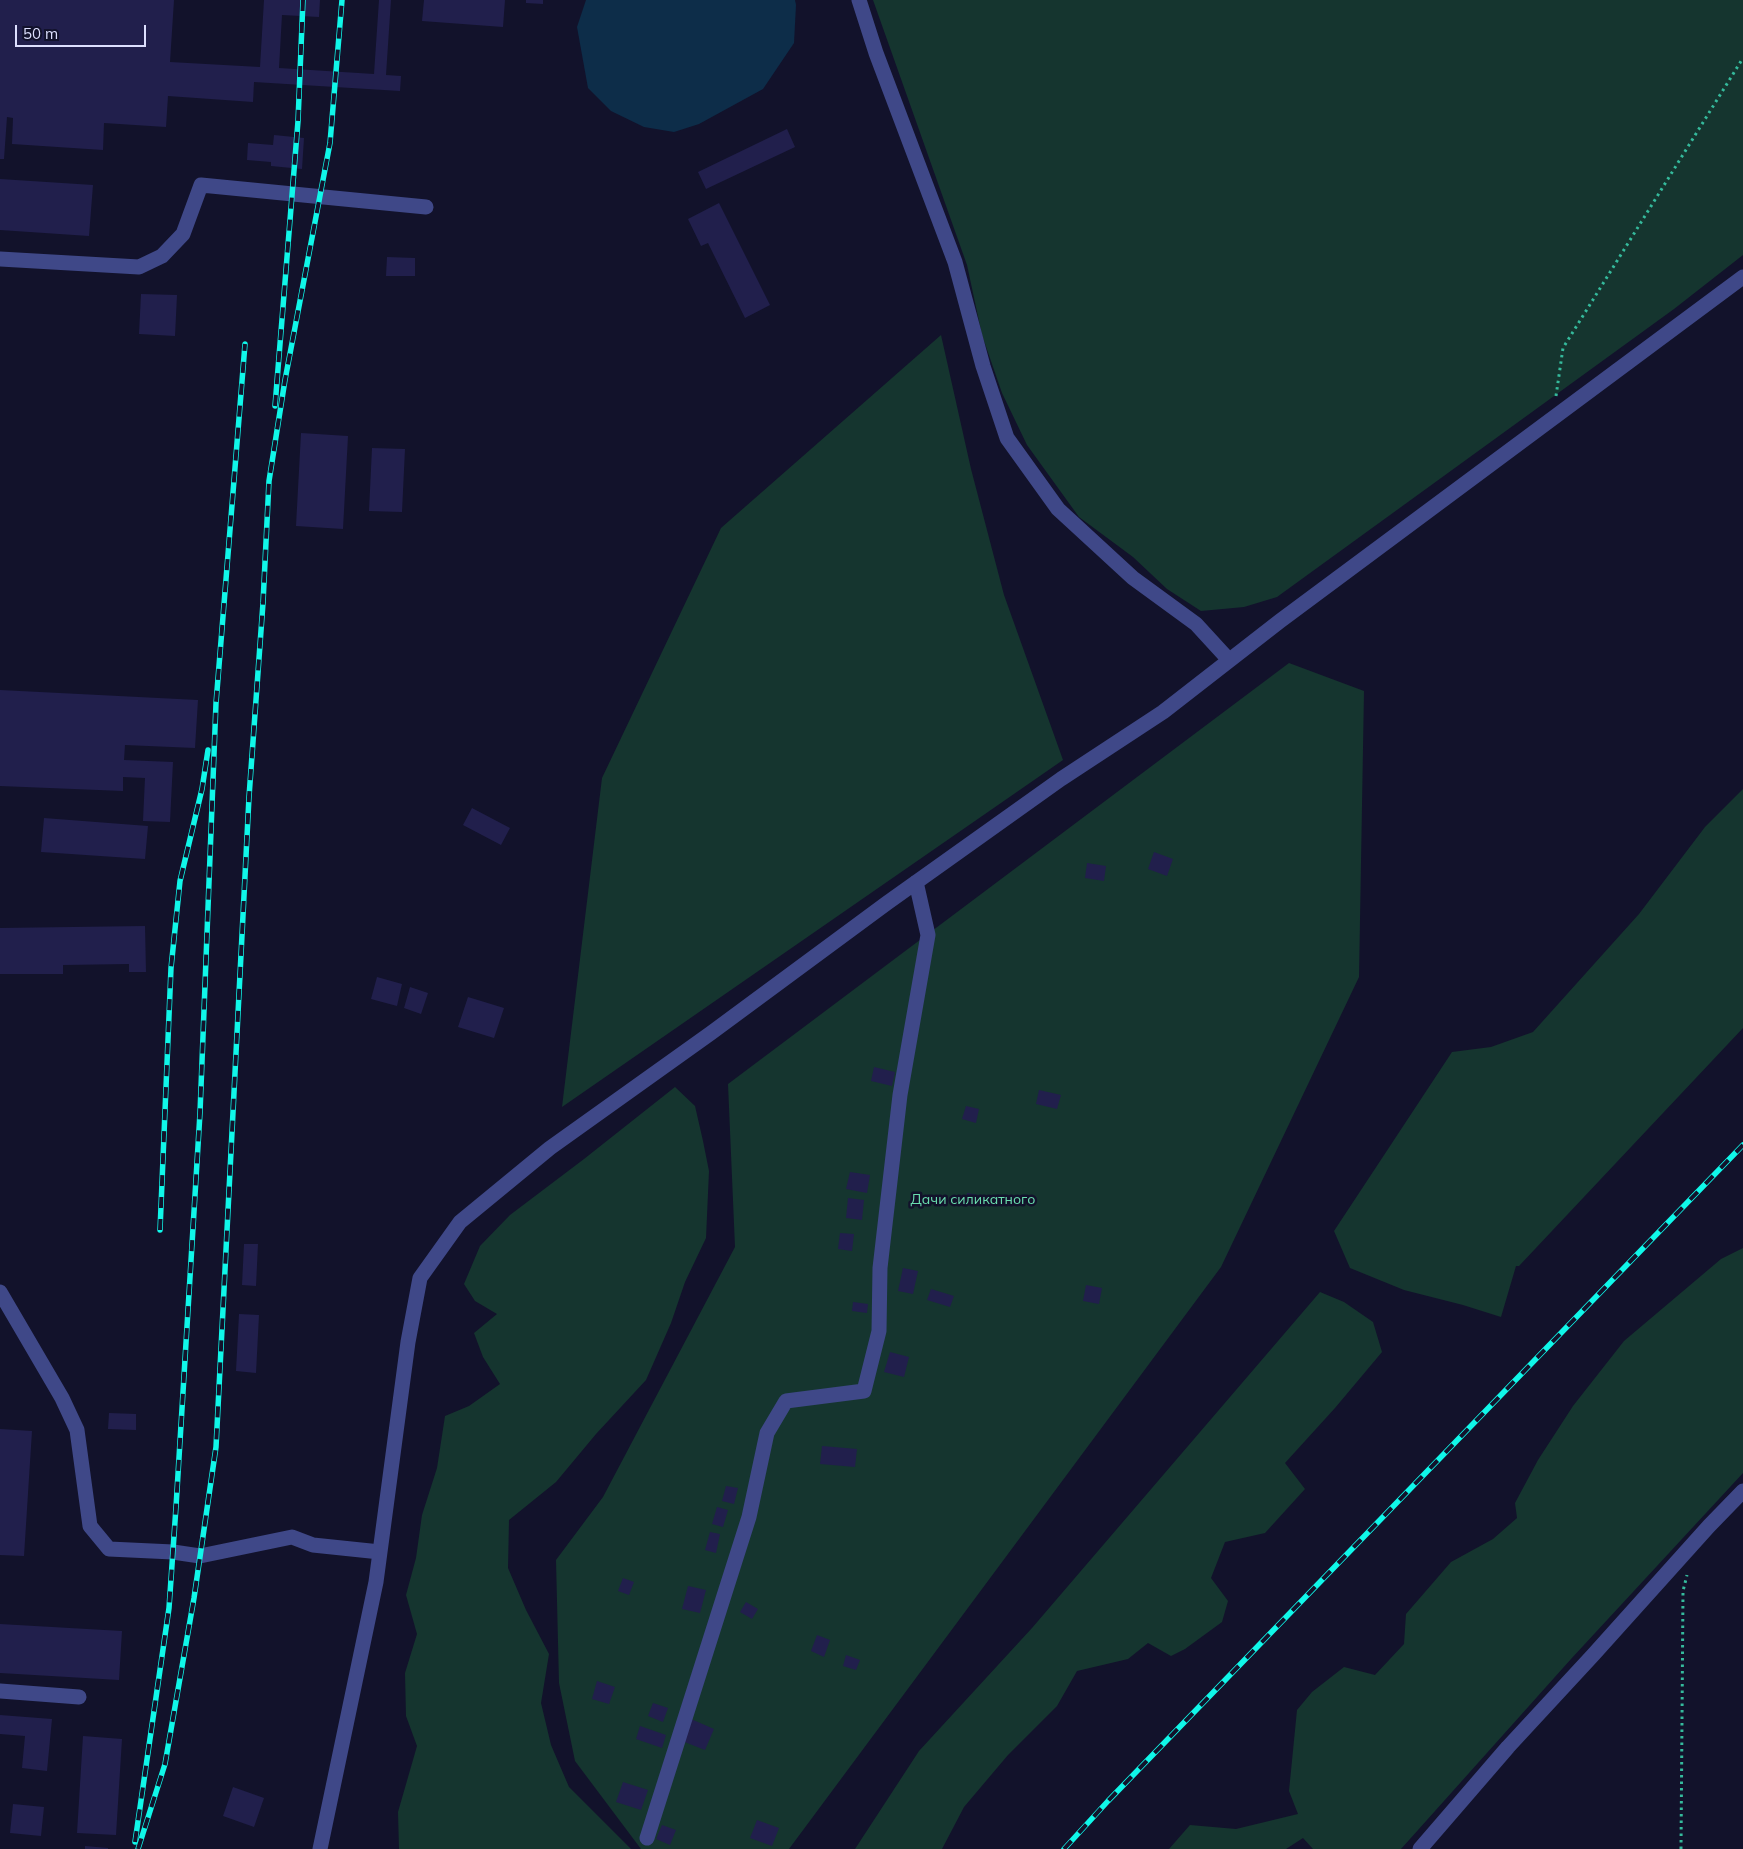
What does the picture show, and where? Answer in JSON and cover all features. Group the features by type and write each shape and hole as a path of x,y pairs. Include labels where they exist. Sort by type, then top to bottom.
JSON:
{"street":[{"path":"859,0 876,52 955,262 983,366 1008,438 1058,509 1133,578 1196,624 1229,660"},
{"path":"0,259 139,267 162,256 183,234 201,185 426,206"},
{"path":"320,1849 376,1582 408,1342 420,1278 460,1222 550,1148 916,882 1061,779 1163,712 1229,660 1743,277"},
{"path":"647,1838 749,1517 767,1433 786,1401 864,1391 879,1330 880,1268 900,1094 928,935 916,882"},
{"path":"0,1292 62,1398 77,1430 90,1526 109,1549 173,1552 200,1556 292,1537 313,1545 380,1552"},
{"path":"1420,1849 1508,1747 1743,1491"},
{"path":"0,1692 79,1697"}],"path":[{"path":"1552,419 1563,348 1743,58"},
{"path":"1681,1849 1683,1591 1687,1574"}],"green space":[{"path":"873,0 1743,0 1743,255 1674,309 1277,597 1244,607 1201,611 1167,589 1133,557 1079,517 1027,445 1002,393 982,335 967,265"},
{"path":"941,335 971,469 1004,595 1063,760 562,1107 602,778 721,528"},
{"name":"Дачи силикатного","path":"1289,663 1364,691 1359,977 1221,1267 789,1849 641,1849 575,1761 559,1683 556,1560 603,1497 735,1247 728,1084"},
{"path":"1743,789 1743,1028 1519,1266 1516,1266 1501,1317 1404,1290 1350,1268 1334,1231 1452,1052 1491,1047 1533,1032 1639,914 1705,827"},
{"path":"675,1087 695,1106 703,1141 709,1171 706,1238 685,1282 671,1323 646,1380 596,1434 556,1482 509,1520 508,1568 526,1610 549,1654 541,1703 551,1745 569,1787 631,1849 399,1849 398,1812 417,1746 406,1716 405,1673 417,1634 406,1595 416,1558 422,1515 437,1468 445,1416 469,1406 500,1384 483,1357 474,1333 497,1314 475,1301 464,1284 480,1246 510,1215"},
{"path":"1743,1248 1743,1473 1571,1659 1401,1849 1313,1849 1303,1838 1286,1849 1169,1849 1190,1825 1236,1829 1298,1814 1289,1791 1297,1710 1312,1692 1344,1667 1375,1675 1404,1644 1406,1614 1451,1562 1493,1539 1517,1518 1515,1503 1538,1460 1573,1406 1624,1341 1721,1259"},
{"path":"1320,1292 1344,1302 1373,1322 1382,1352 1285,1463 1305,1489 1265,1533 1225,1542 1211,1578 1228,1601 1222,1622 1185,1649 1171,1656 1148,1643 1128,1659 1077,1671 1057,1706 1008,1755 964,1807 942,1849 855,1849 919,1751 1032,1628"}],"water":[{"path":"586,0 795,0 794,43 763,89 699,124 674,132 644,127 611,111 588,88 577,27"}],"building":[{"path":"0,0 174,0 170,62 260,67 264,0 320,0 319,17 282,15 279,68 374,74 379,0 391,0 386,75 401,76 400,91 254,82 253,102 168,96 166,127 104,123 103,150 12,144 13,118 7,117 4,159 0,159"},
{"path":"424,0 505,0 503,27 422,21"},
{"path":"526,0 543,0 543,4 526,3"},
{"path":"787,129 795,147 706,189 698,172"},
{"path":"274,135 304,138 302,169 271,166 271,162 247,160 248,143 273,145"},
{"path":"0,179 93,185 89,236 0,230"},
{"path":"719,203 770,305 745,318 708,243 701,246 688,219"},
{"path":"387,257 415,258 415,276 386,276"},
{"path":"141,294 177,295 175,336 139,334"},
{"path":"301,433 348,436 343,529 296,526"},
{"path":"372,448 405,449 402,512 369,511"},
{"path":"0,690 198,700 195,748 125,745 124,760 173,762 170,822 143,821 145,778 123,777 123,791 0,786"},
{"path":"472,808 510,828 501,845 463,825"},
{"path":"44,818 148,826 145,859 41,852"},
{"path":"1154,852 1173,859 1167,876 1148,869"},
{"path":"1087,863 1106,866 1104,881 1085,878"},
{"path":"145,926 146,972 129,972 129,964 63,965 63,974 0,974 0,928"},
{"path":"377,977 402,984 397,1006 371,999"},
{"path":"410,987 428,993 421,1014 404,1008"},
{"path":"468,997 504,1008 494,1038 458,1027"},
{"path":"874,1067 895,1072 892,1086 871,1081"},
{"path":"1039,1090 1061,1095 1057,1109 1036,1104"},
{"path":"966,1106 979,1109 976,1123 962,1119"},
{"path":"850,1172 870,1175 867,1193 846,1189"},
{"path":"967,1193 984,1196 982,1206 966,1203"},
{"path":"848,1198 864,1200 862,1220 846,1218"},
{"path":"840,1233 854,1234 852,1251 838,1249"},
{"path":"244,1244 258,1244 256,1286 242,1285"},
{"path":"903,1268 918,1271 913,1294 898,1291"},
{"path":"1086,1285 1102,1288 1099,1304 1083,1301"},
{"path":"931,1289 954,1296 950,1307 927,1300"},
{"path":"853,1302 868,1304 867,1313 852,1311"},
{"path":"239,1314 259,1315 256,1373 236,1371"},
{"path":"890,1352 909,1357 904,1377 884,1372"},
{"path":"109,1413 136,1414 136,1430 108,1429"},
{"path":"0,1429 32,1431 24,1556 0,1555"},
{"path":"822,1446 857,1449 855,1467 820,1464"},
{"path":"726,1486 738,1488 734,1504 722,1501"},
{"path":"717,1507 728,1510 723,1527 712,1524"},
{"path":"710,1532 720,1534 716,1553 705,1550"},
{"path":"623,1578 634,1582 629,1595 618,1591"},
{"path":"688,1586 706,1590 700,1613 682,1609"},
{"path":"746,1602 758,1609 752,1619 740,1612"},
{"path":"0,1624 122,1631 119,1680 0,1673"},
{"path":"817,1635 830,1640 824,1657 811,1651"},
{"path":"846,1655 860,1660 856,1670 843,1666"},
{"path":"597,1681 615,1687 609,1704 592,1699"},
{"path":"653,1703 668,1708 663,1722 648,1716"},
{"path":"0,1715 52,1719 47,1771 22,1768 25,1736 0,1734"},
{"path":"691,1719 714,1729 705,1750 682,1741"},
{"path":"640,1726 666,1735 662,1748 636,1739"},
{"path":"83,1736 122,1739 116,1835 77,1833"},
{"path":"623,1782 648,1790 641,1810 616,1802"},
{"path":"233,1787 264,1798 254,1827 223,1816"},
{"path":"13,1804 44,1807 41,1836 10,1833"},
{"path":"757,1820 779,1828 772,1846 750,1838"},
{"path":"662,1825 676,1830 670,1845 656,1839"},
{"path":"85,1846 108,1848 108,1849 85,1849"}],"railway":[{"path":"275,406 298,121 303,0"},
{"path":"138,1849 165,1764 194,1598 216,1447 249,797 263,603 269,481 285,380 330,143 342,0"},
{"path":"135,1842 169,1608 200,1113 216,703 245,344"},
{"path":"160,1230 171,968 180,881 202,789 208,750"},
{"path":"1064,1849 1108,1801 1743,1145"}]}
